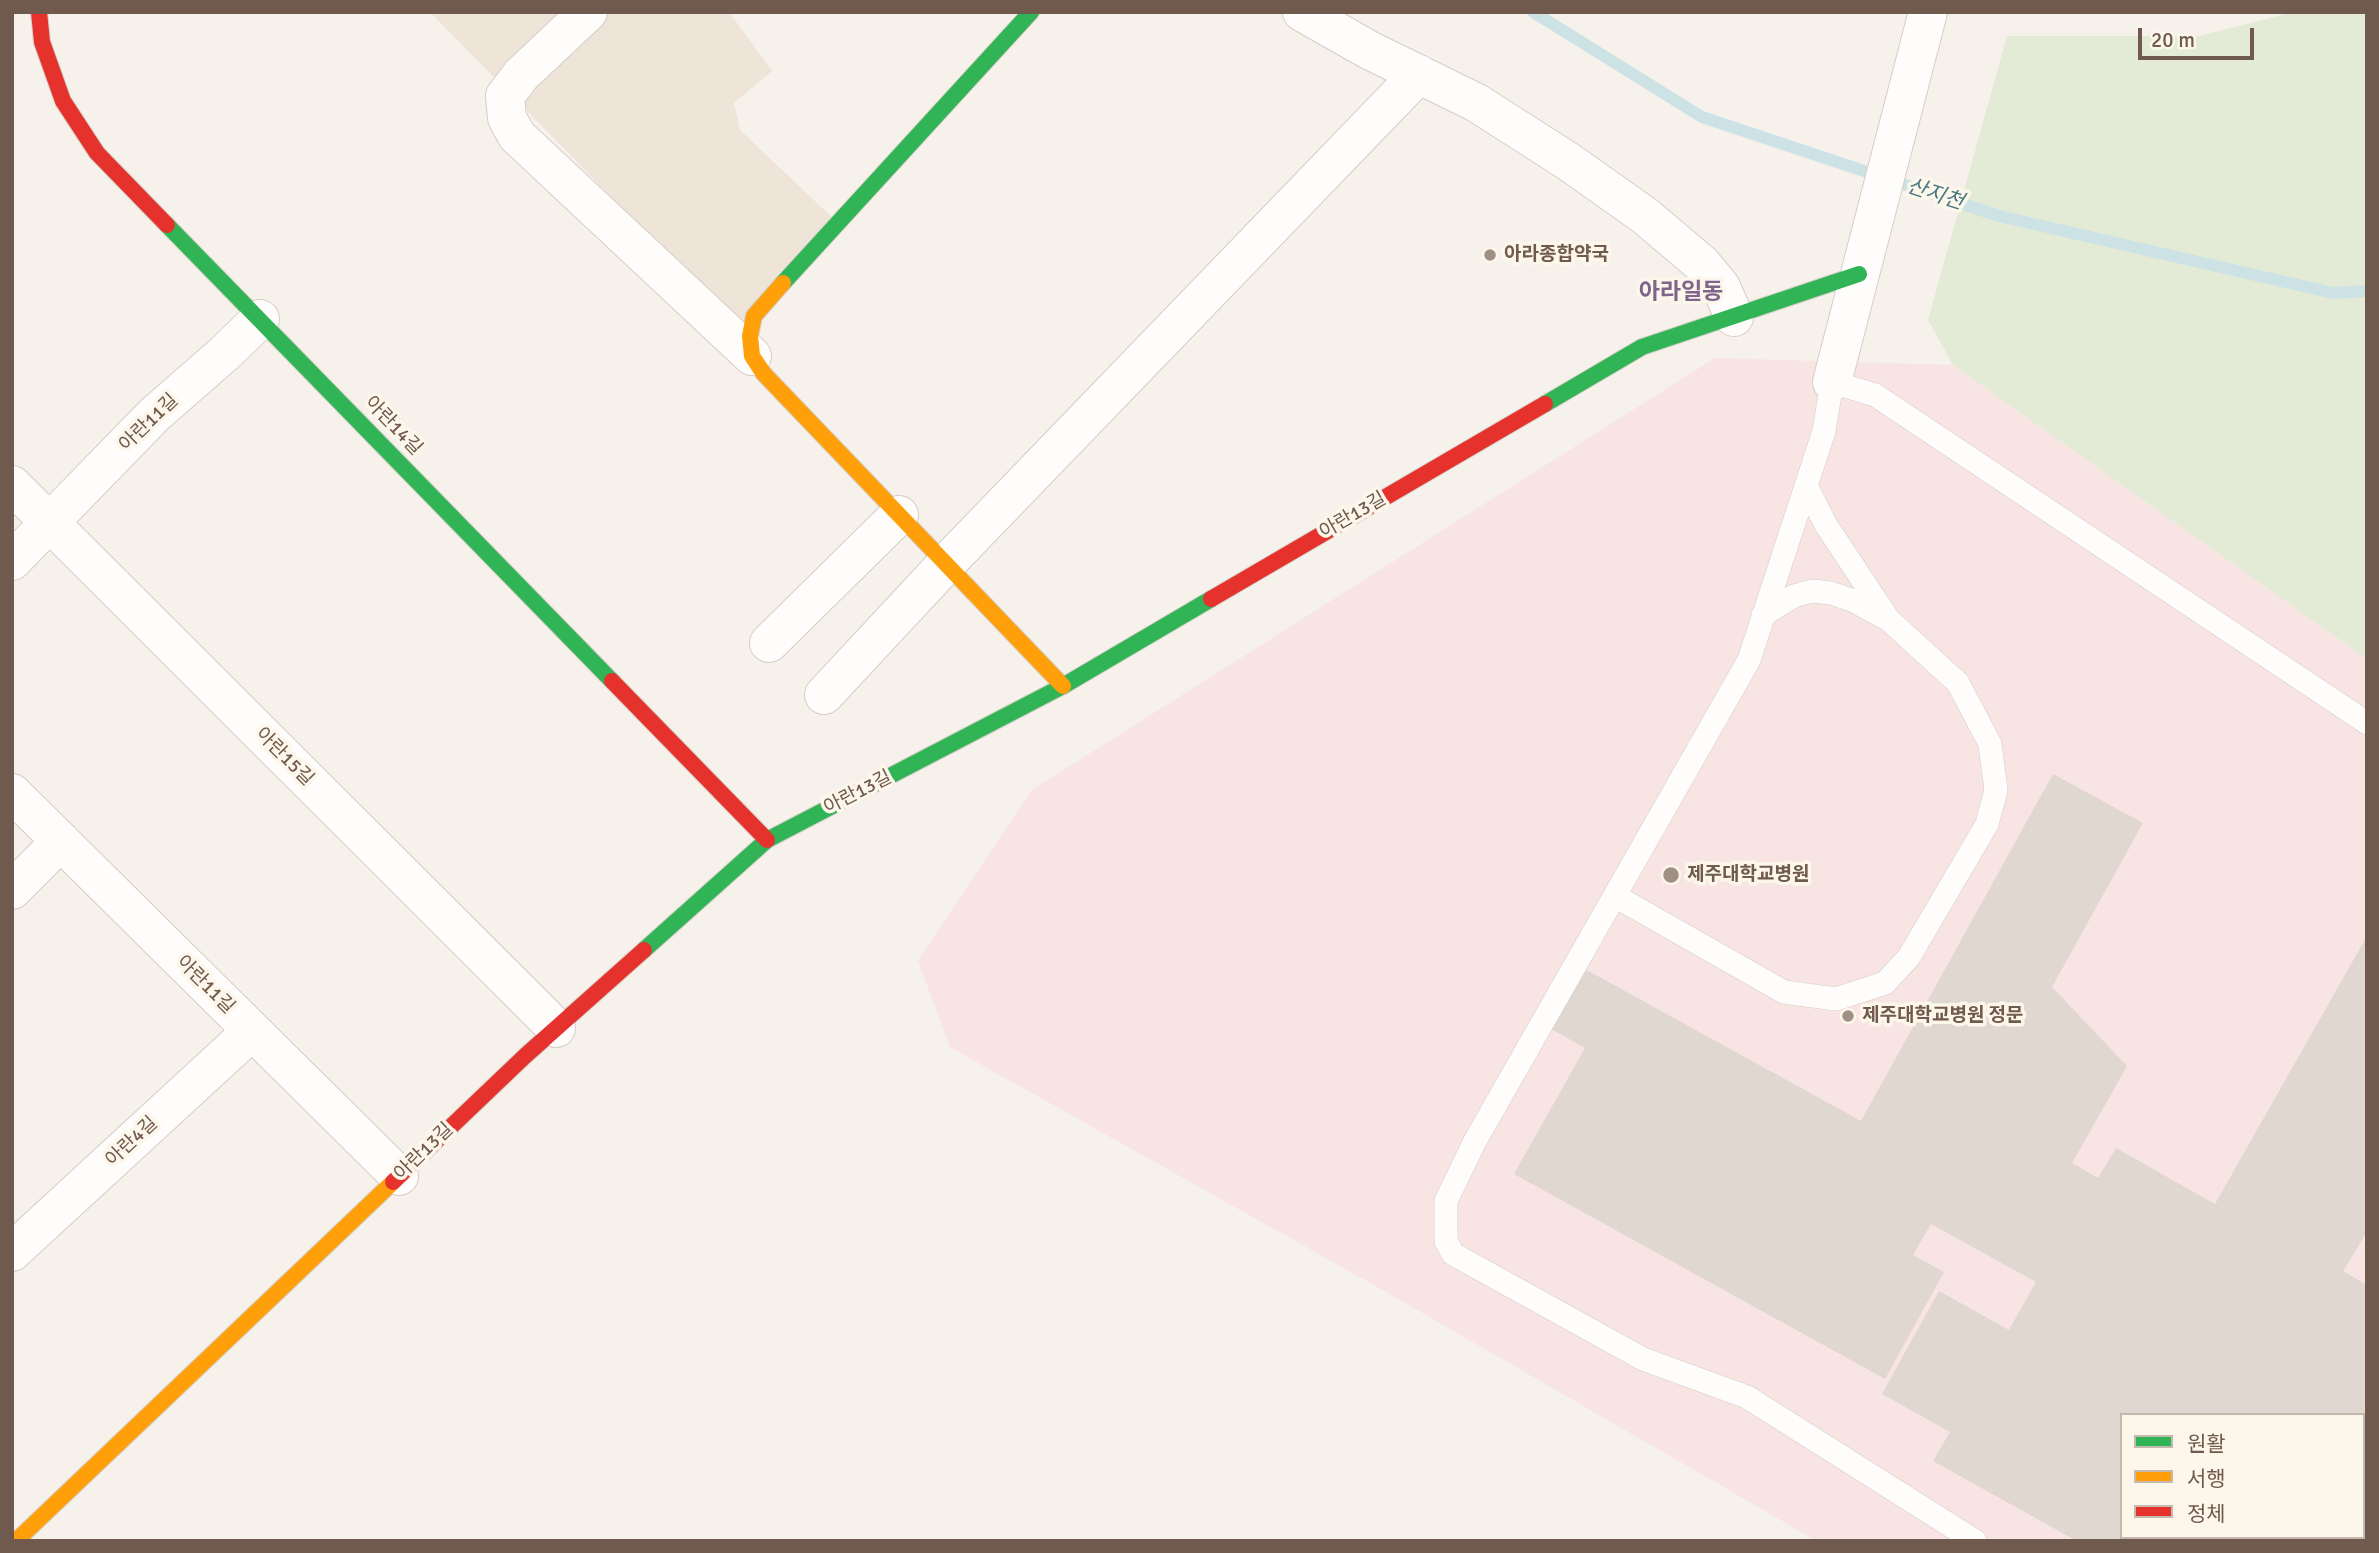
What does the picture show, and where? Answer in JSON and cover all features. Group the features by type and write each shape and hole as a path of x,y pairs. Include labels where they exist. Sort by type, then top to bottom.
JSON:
{"street":[{"name":"아란14길","path":"39,12 42,42 64,101 97,153 767,840"},
{"path":"588,12 521,75 505,96 507,118 517,136 752,356 764,374 1062,686"},
{"path":"752,356 750,336 754,316 1031,12"},
{"path":"1302,12 1477,103 1569,162 1644,215 1702,264 1721,287 1734,317"},
{"path":"1832,382 1913,67 1915,14"},
{"path":"824,695 946,564 1419,74"},
{"name":"아란13길","path":"16,1541 556,1028 767,840 1062,686 1642,347 1858,274"},
{"name":"아란11길","path":"12,561 154,415 260,319"},
{"name":"아란15길","path":"12,485 556,1028"},
{"path":"769,643 900,515"},
{"name":"아란11길","path":"12,793 399,1176"},
{"path":"12,890 61,841"},
{"name":"아란4길","path":"12,1252 252,1031"}],"lane":[{"path":"1975,1541 1747,1398 1643,1359 1453,1254 1446,1241 1446,1201 1475,1140 1749,660 1824,432 1832,382 1875,395 2367,723"},
{"path":"1806,486 1826,525 1889,620"},
{"path":"1615,896 1784,992 1836,999 1885,983 1909,957 1987,824 1996,790 1990,744 1958,682 1889,620 1854,601 1830,593 1812,591 1794,596 1763,615"}],"shaded area":[{"path":"430,12 729,12 772,71 734,103 740,130 840,225 740,328"},
{"name":"제주대학교병원","path":"1715,358 1953,365 2367,659 2367,1541 1817,1541 1381,1289 950,1047 918,961 1032,790"}],"green space":[{"path":"2294,12 2367,12 2367,659 1953,365 1928,320 2007,36 2199,36"}],"building":[{"path":"2053,774 2143,823 2052,987 2127,1066 2072,1163 2098,1178 2116,1148 2215,1204 2367,936 2367,1232 2343,1271 2367,1285 2367,1541 2144,1539 2365,1539 2365,1413 2120,1413 2120,1539 2126,1539 2125,1541 2077,1541 1933,1461 1950,1432 1882,1394 1939,1291 2009,1330 2036,1282 1931,1224 1913,1255 1944,1272 1885,1379 1514,1174 1585,1048 1549,1028 1583,968 1861,1121"}],"waterway":[{"name":"산지천","path":"1533,12 1702,117 1999,216 2333,293 2367,291"}],"traffic: fast":[{"path":"783,283 1031,12"},
{"path":"167,225 612,681"},
{"path":"1545,404 1642,347 1859,274"},
{"path":"644,950 767,840 1063,686 1211,599"}],"traffic: slow":[{"path":"783,283 754,316 750,336 752,356 764,374 1063,686"},
{"path":"16,1541 393,1182"}],"traffic: jam":[{"path":"39,12 42,42 63,101 97,153 167,225"},
{"path":"1211,599 1545,404"},
{"path":"612,681 767,840"},
{"path":"393,1182 525,1056 644,950"}],"place":[{"name":"아라종합약국","path":"1490,255"},
{"name":"제주대학교병원","path":"1671,875"},
{"name":"제주대학교병원 정문","path":"1848,1016"}],"district":[{"name":"아라일동","path":"1681,293"}]}
